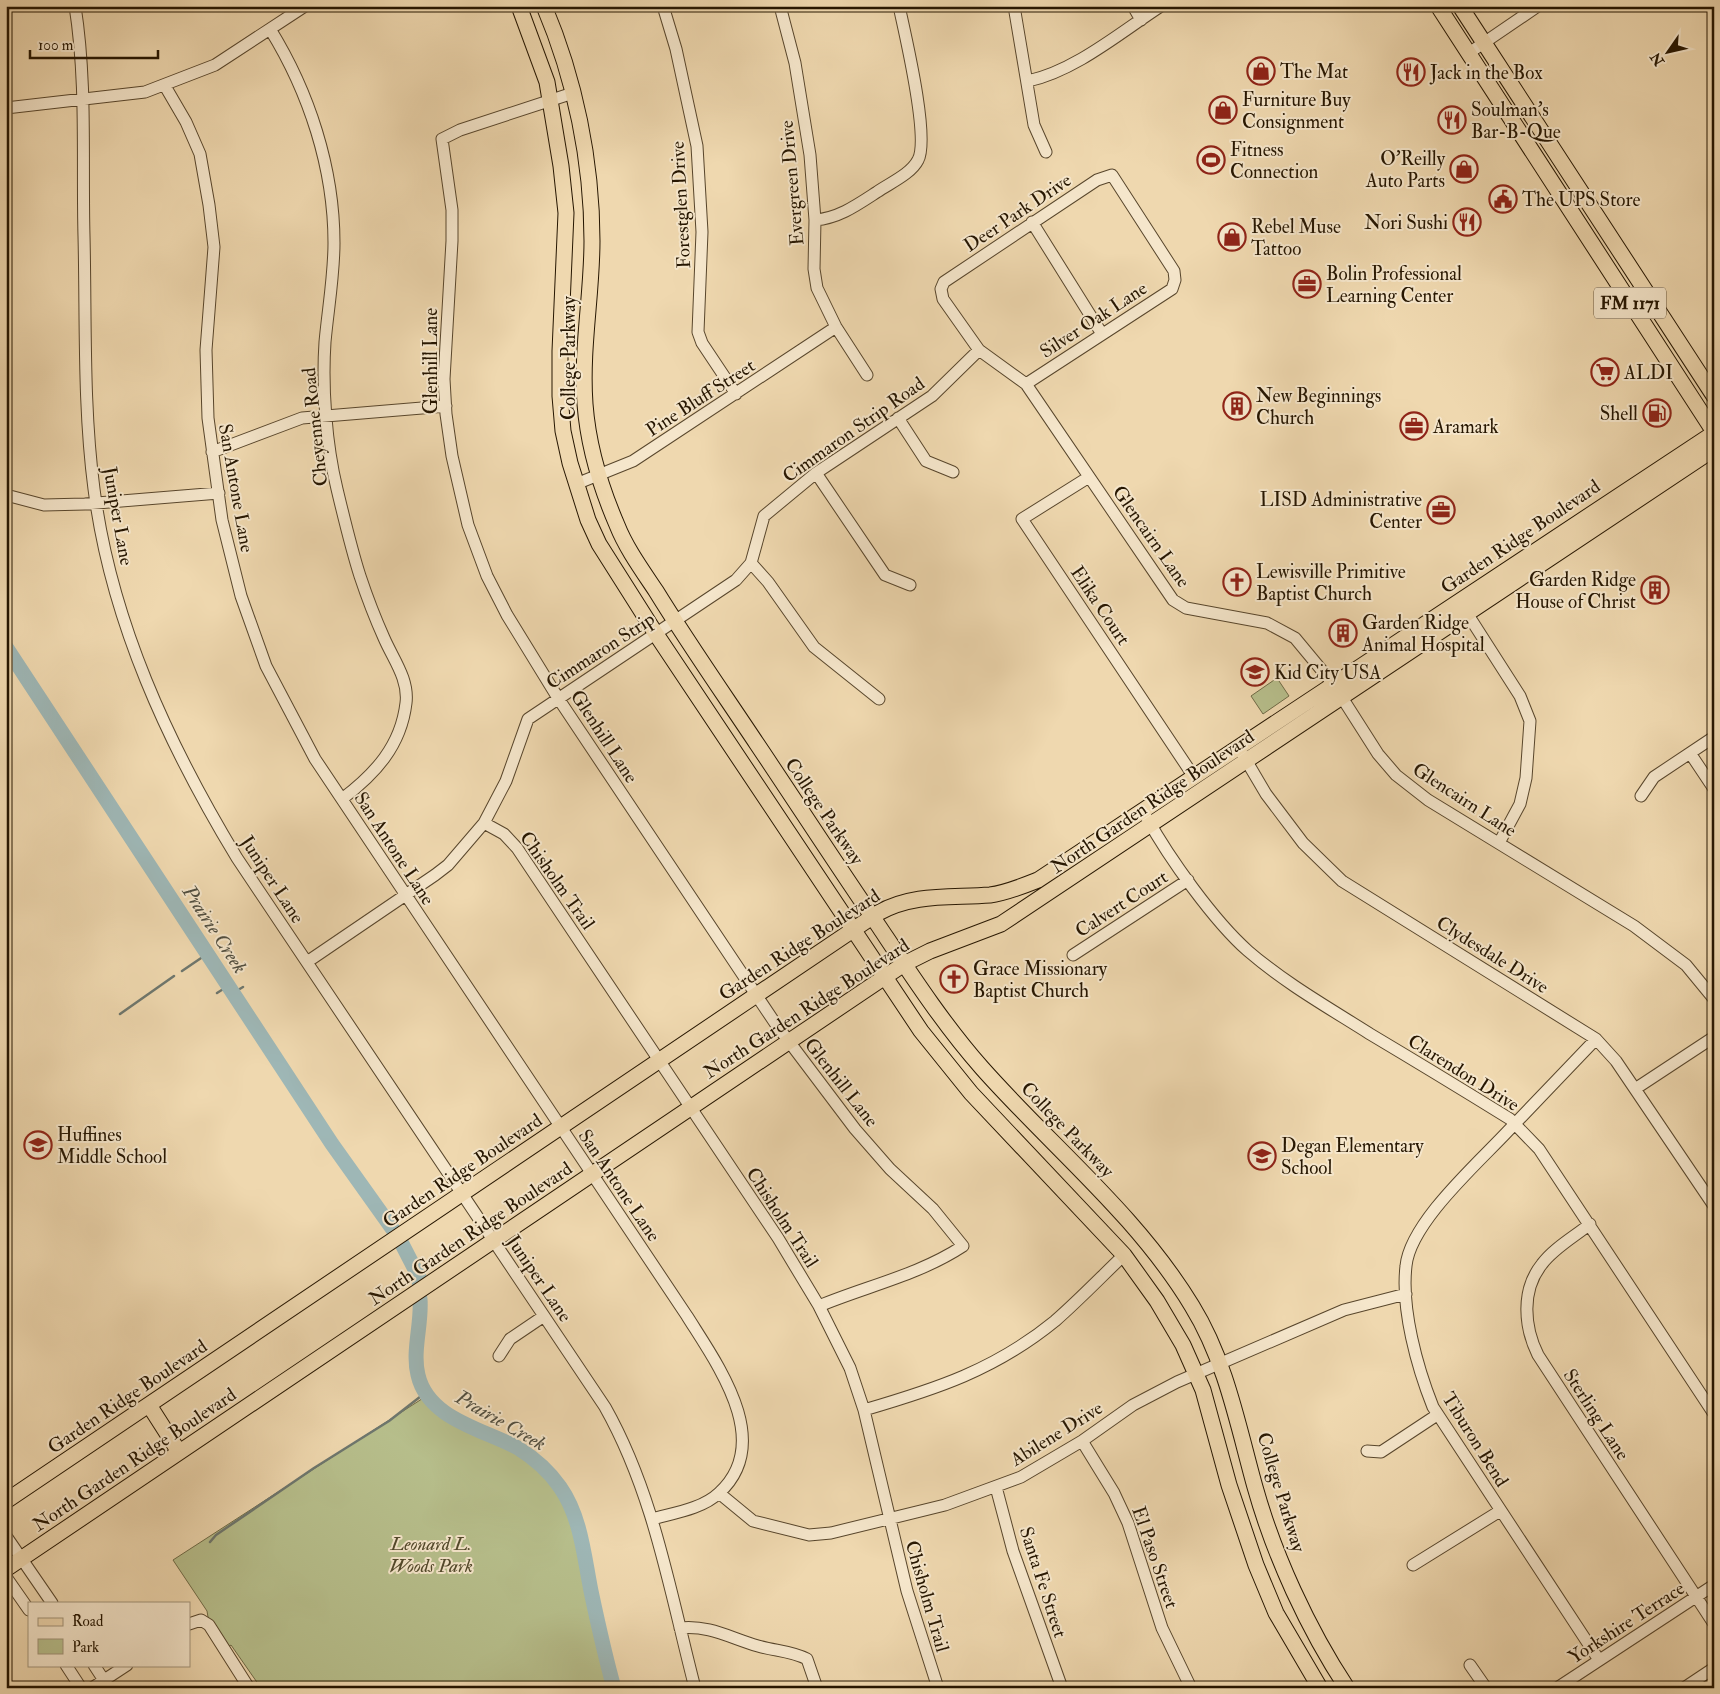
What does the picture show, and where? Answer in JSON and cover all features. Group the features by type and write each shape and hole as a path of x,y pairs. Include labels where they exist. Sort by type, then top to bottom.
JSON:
{"main road":[{"name":"College Parkway","path":"519,6 536,49 551,100 566,213 560,396 563,430 576,484 588,520 599,544 656,634 921,1031 970,1093 1124,1255 1146,1285 1183,1345 1197,1373 1216,1432 1238,1512 1256,1564 1276,1612 1320,1688"},
{"name":"College Parkway","path":"544,6 558,39 573,93 587,178 592,243 586,324 585,403 588,431 617,526 675,622 904,964 978,1064 1040,1131 1116,1207 1168,1269 1194,1309 1209,1338 1237,1414 1256,1488 1282,1563 1302,1606 1348,1688"},
{"name":"FM 1171","path":"1438,6 1714,433"},
{"name":"FM 1171","path":"1460,6 1714,396"},
{"path":"1593,245 1608,234"},
{"name":"Garden Ridge Boulevard","path":"6,1501 872,917 888,907 920,898 992,895 1029,884 1143,811 1714,433"},
{"name":"North Garden Ridge Boulevard","path":"6,1569 904,964 936,949 1002,924 1248,762 1714,449"},
{"path":"1542,546 1550,559"},
{"path":"1146,1285 1168,1269"},
{"path":"149,1405 179,1452"}],"street":[{"name":"Juniper Lane","path":"75,6 83,99 88,425 96,503 115,595 163,721 208,810 237,858 605,1407 622,1437 646,1495 695,1688"},
{"path":"6,108 145,92 165,86 215,65 305,6"},
{"name":"Forestglen Drive","path":"663,6 680,66 697,146 702,232 698,332 702,343 736,394"},
{"name":"Evergreen Drive","path":"780,6 795,63 810,155 815,220 814,269 817,288 836,327 867,375"},
{"path":"815,220 828,219 858,205 912,168 919,159 922,144 913,72 899,6"},
{"path":"1014,6 1034,125 1046,152"},
{"path":"1133,6 1141,20"},
{"path":"1028,81 1043,78 1070,66 1161,6"},
{"path":"1469,53 1538,6"},
{"name":"Cheyenne Road","path":"270,29 290,62 307,102 320,145 329,190 334,243 325,344 328,416 337,487 359,574 373,612 403,677 406,689 406,702 401,727 389,752 373,773 342,799"},
{"name":"San Antone Lane","path":"165,86 186,122 200,154 209,205 214,247 206,350 208,418 212,452 222,520 232,562 241,596 266,666 315,759 711,1355 739,1412 743,1431 742,1449 737,1466 719,1493 696,1507 652,1519"},
{"name":"Glenhill Lane","path":"573,93 460,130 442,139 452,210 444,379 452,456 468,525 477,551 507,616 558,698 756,996 789,1042 855,1129 890,1169 933,1209 963,1246 917,1272 862,1288 819,1306"},
{"name":"Deer Park Drive","path":"944,282 1097,180 1112,175 1174,271 1175,280"},
{"path":"1032,222 1102,334"},
{"name":"Silver Oak Lane","path":"1026,384 1172,289 1175,280"},
{"name":"Glencairn Lane","path":"944,282 941,289 943,299 979,350 1026,384 1173,600 1186,608 1267,623 1295,638 1334,685 1378,754 1396,775 1428,800 1634,926 1686,965 1714,1000"},
{"name":"Pine Bluff Street","path":"576,484 633,461 836,327"},
{"name":"Cimmaron Strip Road","path":"675,622 736,580 751,563 764,516 816,473 932,396 979,350"},
{"path":"212,452 292,421 446,406"},
{"path":"898,418 926,461 953,472"},
{"path":"816,473 885,574 910,585"},
{"name":"Elika Court","path":"1089,477 1022,519 1194,777"},
{"path":"6,495 44,505 96,503 219,493"},
{"path":"751,563 768,582 814,647 880,699"},
{"path":"1459,601 1520,696 1530,721 1526,778 1520,804 1500,843"},
{"name":"Cimmaron Strip","path":"307,962 448,865 484,823 506,781 528,719 675,622"},
{"path":"1641,796 1654,777 1714,737"},
{"name":"Clydesdale Drive","path":"1238,748 1266,794 1303,843 1342,881 1596,1039 1616,1061 1714,1206"},
{"path":"1690,753 1714,789"},
{"name":"Clarendon Drive","path":"1143,811 1188,880 1232,935 1280,976 1515,1124 1539,1149 1714,1414"},
{"name":"Chisholm Trail","path":"484,823 504,834 517,848 778,1238 819,1306 850,1368 864,1410 888,1520 924,1650 938,1688"},
{"name":"Calvert Court","path":"1073,955 1188,880"},
{"path":"1635,1089 1714,1037"},
{"name":"Tiburon Bend","path":"1596,1039 1446,1196 1426,1222 1409,1253 1406,1265 1406,1294 1419,1367 1437,1415 1599,1660"},
{"name":"Sterling Lane","path":"1590,1224 1541,1264 1530,1285 1527,1298 1529,1334 1538,1356 1714,1624"},
{"path":"864,1410 952,1383 1006,1355 1054,1321 1124,1255"},
{"name":"Abilene Drive","path":"719,1493 753,1521 809,1535 831,1533 945,1505 1021,1477 1082,1442 1133,1405 1197,1373 1344,1310 1406,1294"},
{"path":"499,1356 510,1339 544,1316"},
{"path":"1367,1451 1381,1452 1437,1415"},
{"name":"El Paso Street","path":"1082,1442 1114,1493 1124,1516 1162,1628 1191,1688"},
{"name":"Santa Fe Street","path":"996,1487 1013,1551 1062,1688"},
{"path":"1413,1565 1500,1511"},
{"path":"6,1536 51,1602"},
{"path":"6,1576 28,1609"},
{"name":"Yorkshire Terrace","path":"1558,1688 1714,1585"},
{"path":"190,1624 201,1620 209,1625 249,1688"},
{"path":"680,1628 697,1626 711,1629 758,1646 796,1653 807,1659 817,1688"},
{"path":"1470,1665 1486,1688"},
{"path":"67,1666 81,1688"},
{"path":"95,1666 106,1684"},
{"path":"92,1688 106,1684 125,1666"},
{"path":"1684,1688 1714,1668"}],"green space":[{"path":"1277,678 1289,696 1263,714 1251,696"},
{"name":"Leonard L. Woods Park","path":"431,1393 457,1418 523,1446 562,1482 582,1520 607,1645 620,1688 261,1688 231,1645 228,1647 208,1617 207,1611 173,1560"}],"waterway":[{"name":"Prairie Creek","path":"6,647 332,1144 394,1231"},
{"path":"182,971 207,954"},
{"path":"120,1014 174,976"},
{"path":"217,993 228,986"},
{"path":"233,993 243,987"},
{"name":"Prairie Creek","path":"402,1244 419,1277 419,1282"},
{"name":"Prairie Creek","path":"420,1299 416,1366 424,1390 433,1402 459,1421 504,1441 530,1456 541,1465 560,1487 573,1511 581,1537 596,1616 614,1688"},
{"path":"210,1542 216,1535 314,1468 389,1421 425,1393"}],"place":[{"name":"The Mat","path":"1261,71"},
{"name":"Jack in the Box","path":"1411,72"},
{"name":"Furniture Buy Consignment","path":"1223,110"},
{"name":"Soulman's Bar-B-Que","path":"1452,120"},
{"name":"Fitness Connection","path":"1211,160"},
{"name":"O'Reilly Auto Parts","path":"1464,169"},
{"name":"The UPS Store","path":"1503,199"},
{"name":"Nori Sushi","path":"1467,222"},
{"name":"Rebel Muse Tattoo","path":"1232,237"},
{"name":"Bolin Professional Learning Center","path":"1307,284"},
{"name":"ALDI","path":"1605,372"},
{"name":"New Beginnings Church","path":"1237,406"},
{"name":"Shell","path":"1657,413"},
{"name":"Aramark","path":"1414,426"},
{"name":"LISD Administrative Center","path":"1441,510"},
{"name":"Lewisville Primitive Baptist Church","path":"1237,582"},
{"name":"Garden Ridge House of Christ","path":"1655,590"},
{"name":"Garden Ridge Animal Hospital","path":"1343,633"},
{"name":"Kid City USA","path":"1255,672"},
{"name":"Grace Missionary Baptist Church","path":"954,979"},
{"name":"Huffines Middle School","path":"38,1145"},
{"name":"Degan Elementary School","path":"1262,1156"}]}
